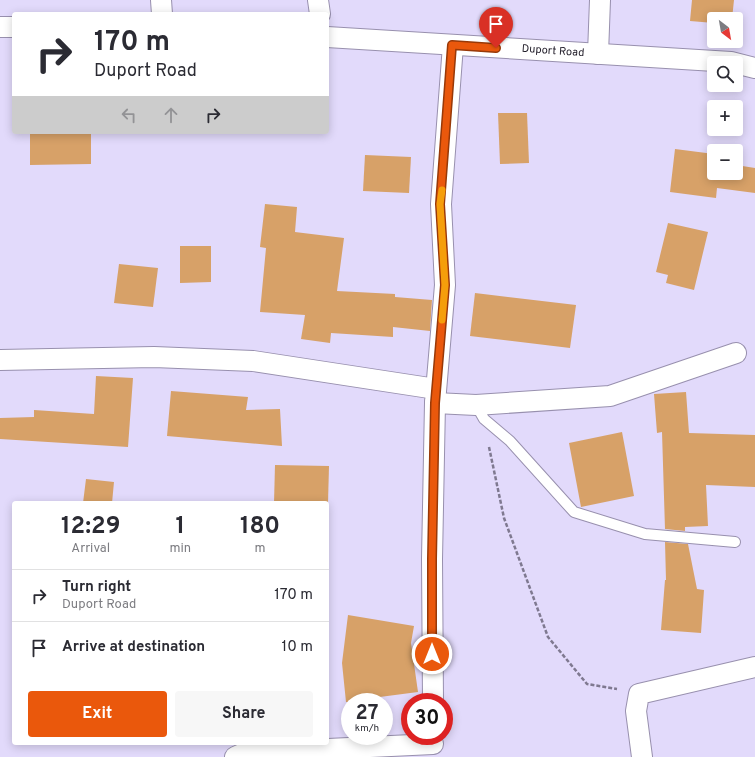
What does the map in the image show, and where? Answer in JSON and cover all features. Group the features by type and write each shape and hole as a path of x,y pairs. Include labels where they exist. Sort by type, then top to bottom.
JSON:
{"street":[{"path":"161,0 162,12"},
{"path":"318,0 320,12"},
{"path":"598,54 600,0"},
{"path":"0,27 12,27"},
{"name":"Duport Road","path":"329,37 731,62 755,68"},
{"path":"433,693 432,559 435,396 445,285 440,204 452,45"},
{"path":"0,360 154,357 253,361 435,396 480,412 610,396 736,353"},
{"path":"642,757 636,711 639,694 755,667"},
{"path":"235,757 244,753 434,746"}],"lane":[{"path":"480,412 510,441 574,512 645,534 735,542"}],"path":[{"path":"480,412 504,518 548,637 586,684 639,694"}],"building":[{"path":"692,0 734,0 733,12 707,12 707,22 690,21"},
{"path":"498,113 527,113 529,163 500,164"},
{"path":"30,134 91,134 91,164 30,165"},
{"path":"675,149 707,153 707,180 743,180 743,166 755,168 755,193 717,188 716,198 670,192"},
{"path":"365,155 411,157 409,193 363,191"},
{"path":"265,204 297,207 295,232 344,238 337,291 395,294 395,297 432,300 430,331 393,327 393,337 331,333 330,343 301,339 305,315 260,312 266,248 260,247"},
{"path":"668,223 708,232 694,290 666,283 668,275 656,272"},
{"path":"180,246 211,246 211,282 180,283"},
{"path":"119,264 158,268 153,307 114,303"},
{"path":"475,293 576,305 570,348 470,336"},
{"path":"96,376 133,378 128,447 0,439 0,418 34,417 34,410 94,414"},
{"path":"171,391 248,397 246,410 280,409 282,446 167,436"},
{"path":"686,392 689,433 755,435 755,487 706,485 708,526 685,527 685,531 665,529 662,432 657,433 654,394"},
{"path":"622,432 634,496 581,507 569,443"},
{"path":"275,465 329,466 328,501 274,501"},
{"path":"86,479 114,482 112,501 83,501"},
{"path":"665,542 688,544 697,589 704,590 701,633 661,630 666,580"},
{"path":"348,615 414,626 411,643 418,692 401,693 393,695 393,693 345,693 342,663"}],"slow traffic":[{"path":"442,190 440,204 445,285 442,320"}],"route":[{"path":"432,654 435,403 445,285 440,204 452,45 496,48"}]}
